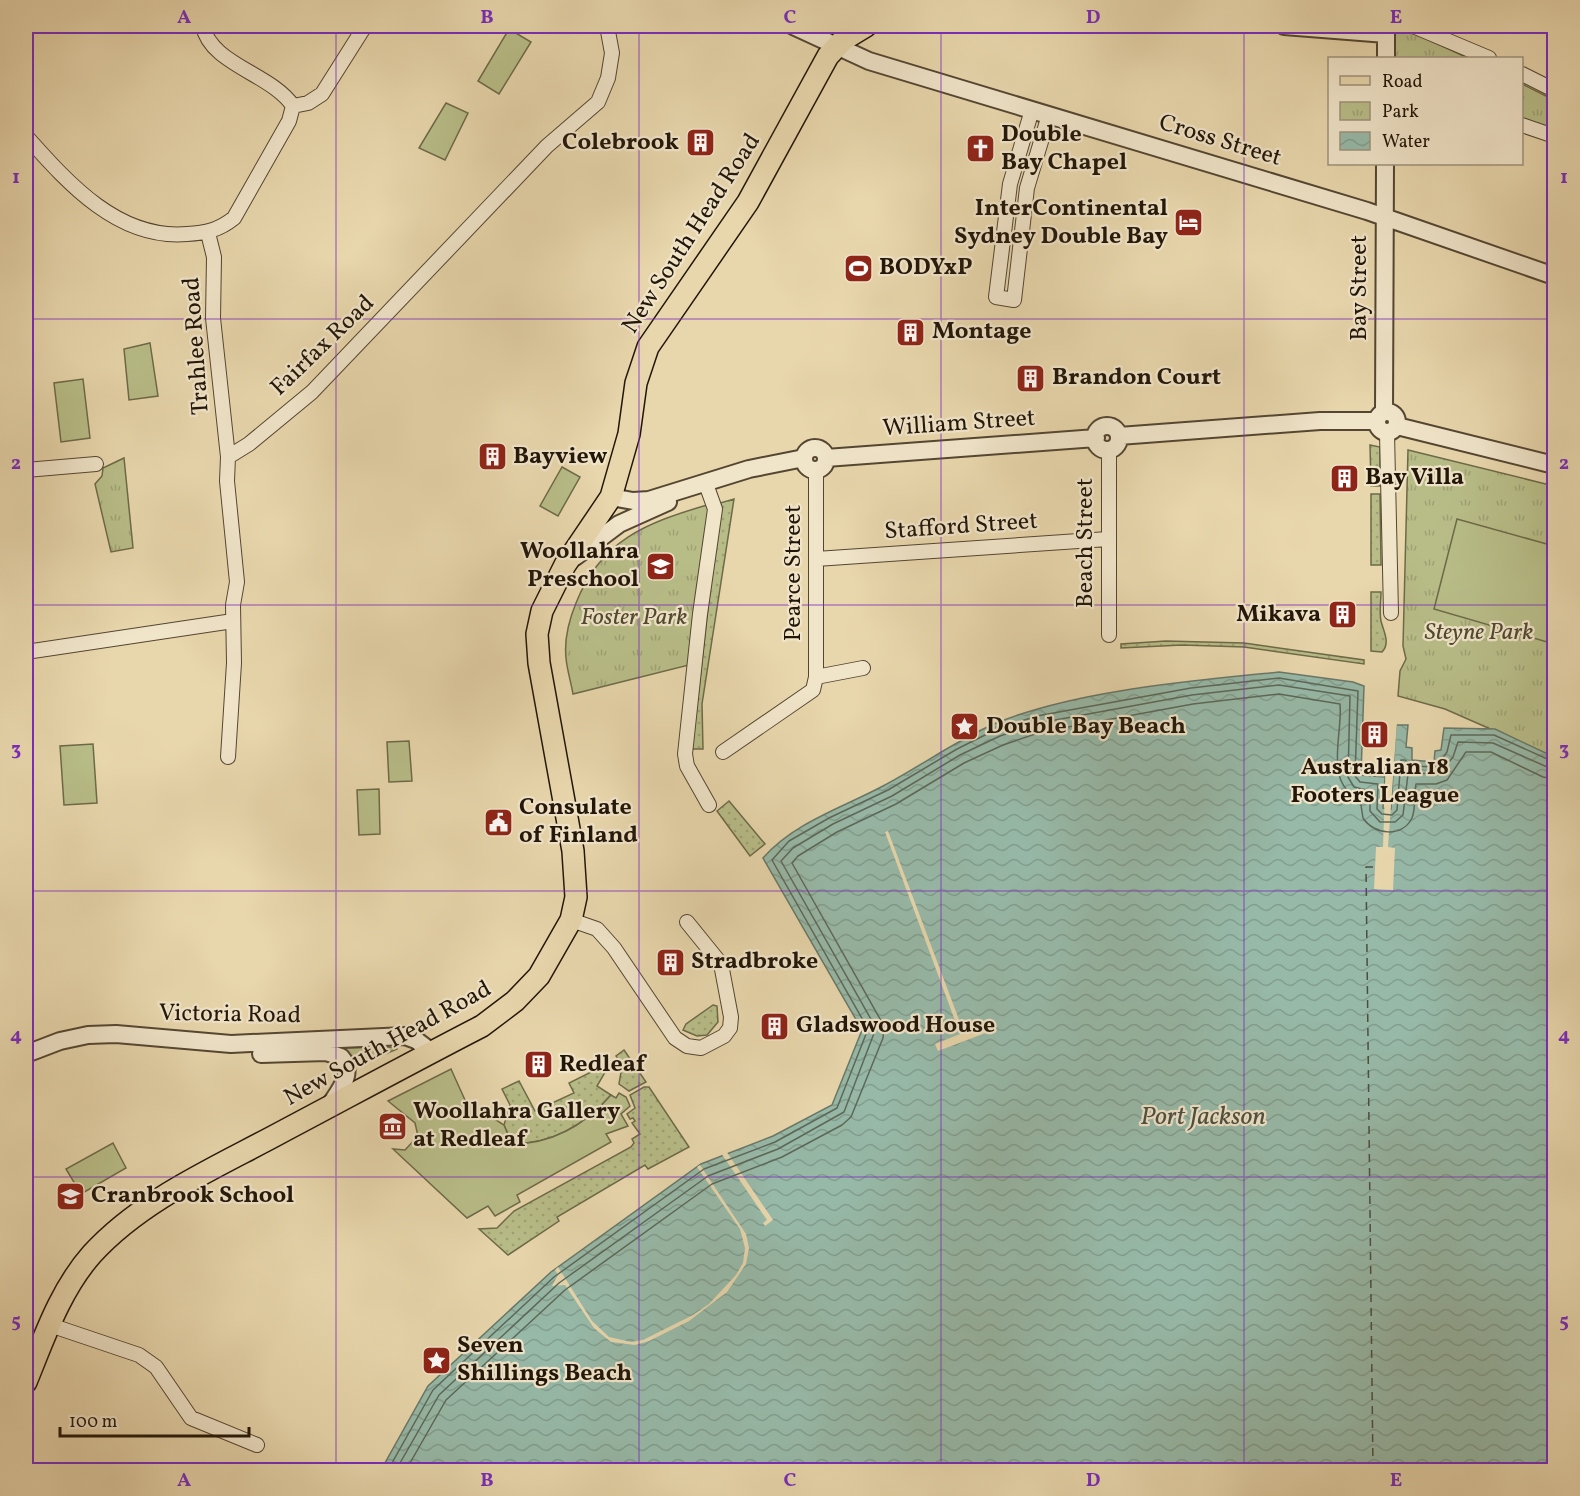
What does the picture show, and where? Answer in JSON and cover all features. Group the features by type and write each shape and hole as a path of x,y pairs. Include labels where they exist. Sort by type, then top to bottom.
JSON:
{"main road":[{"name":"New South Head Road","path":"26,1382 50,1325 76,1274 93,1253 145,1210 175,1190 482,1026 525,993 539,976 571,920 576,897 573,851 547,715 537,648 542,611 565,565 611,497 629,434 636,383 648,347 748,202 820,68 835,46 866,26"}],"street":[{"path":"26,136 61,175 117,219 149,232 164,235 208,233 222,228 234,218 289,121 293,106 284,93 213,46 203,26"},
{"path":"293,106 308,104 322,94 365,26"},
{"name":"Fairfax Road","path":"228,457 243,448 312,392 547,146 598,102 608,78 612,53 607,26"},
{"name":"Cross Street","path":"793,26 869,61 1385,217 1554,276"},
{"path":"1284,26 1386,30 1386,57"},
{"path":"1413,26 1487,57"},
{"path":"1523,75 1554,90"},
{"path":"1032,110 1010,188 996,297 1014,300 1026,190 1049,115"},
{"path":"1523,126 1554,136"},
{"name":"Bay Street","path":"1385,165 1386,423 1391,613"},
{"path":"1010,188 1026,190"},
{"name":"Trahlee Road","path":"208,233 214,257 213,318 228,457"},
{"path":"1000,263 1018,266"},
{"path":"1114,443 1320,421 1386,423 1554,465"},
{"name":"William Street","path":"611,497 633,501 649,500 701,486 749,469 1096,438 1099,430 1107,426 1115,429 1114,443"},
{"name":"Beach Street","path":"1109,635 1108,539 1114,443"},
{"path":"228,457 227,481 237,582 233,621 234,663 228,757"},
{"name":"Pearce Street","path":"816,462 816,677"},
{"path":"26,470 96,464"},
{"path":"565,565 619,525 701,486 715,509 700,614 685,754 687,766 709,805"},
{"name":"Stafford Street","path":"816,560 1108,539"},
{"path":"26,652 233,621"},
{"path":"723,752 813,690 816,677 863,668"},
{"path":"571,920 597,929 614,948 675,1038 687,1046 701,1048 724,1036 730,1028 731,1017 722,964 687,922"},
{"name":"Victoria Road","path":"26,1054 60,1041 88,1035 231,1044 405,1036 417,1040 433,1053"},
{"path":"142,1038 219,1054 338,1054 345,1061 347,1074 328,1108"},
{"path":"50,1325 139,1355 156,1367 191,1418 257,1444"}],"green space":[{"path":"1401,27 1466,57 1394,57 1394,31"},
{"path":"509,29 531,42 499,94 478,81"},
{"path":"1523,84 1554,100 1554,129 1523,118"},
{"path":"446,103 468,113 445,160 419,148"},
{"path":"150,343 158,396 129,400 124,349"},
{"path":"83,379 90,438 61,442 54,383"},
{"path":"1370,445 1380,447 1380,486 1371,486"},
{"name":"Steyne Park","path":"1408,450 1554,486 1554,757 1445,709 1398,696 1400,671 1406,659 1403,646"},
{"path":"124,458 133,548 111,552 95,484 102,476 103,468"},
{"path":"562,467 580,477 558,516 540,506"},
{"path":"1371,494 1380,494 1381,565 1371,565"},
{"path":"734,499 702,704 703,749 692,749 720,503"},
{"name":"Foster Park","path":"707,505 709,510 689,665 573,694 566,658 568,630 571,616 586,581 598,564 612,549 645,527"},
{"path":"1457,519 1554,546 1554,644 1434,609"},
{"path":"1371,592 1381,592 1380,618 1386,636 1386,645 1382,652 1371,651"},
{"path":"1166,641 1244,643 1364,660 1364,664 1244,647 1182,645 1121,648 1121,644"},
{"path":"409,741 412,781 389,782 387,742"},
{"path":"93,744 97,803 64,805 60,746"},
{"path":"379,789 380,834 359,835 357,790"},
{"path":"729,801 765,844 750,856 717,811"},
{"path":"713,1005 717,1006 718,1022 707,1035 697,1036 683,1030 686,1024"},
{"path":"396,1047 397,1049 390,1052 368,1058 354,1057 339,1048"},
{"path":"624,1050 646,1082 629,1091 619,1084 622,1066 616,1056"},
{"path":"601,1067 607,1069 597,1086 611,1095 601,1106 567,1131 541,1141 511,1144 504,1125 510,1105 502,1089 519,1081 535,1111 574,1093 569,1083"},
{"path":"451,1069 465,1100 504,1125 512,1144 541,1141 567,1131 601,1106 611,1095 616,1098 619,1093 626,1097 630,1106 621,1114 628,1126 606,1134 611,1142 517,1195 520,1202 495,1216 488,1206 467,1218 393,1149 405,1150 418,1136 415,1123 388,1101"},
{"path":"644,1087 649,1087 689,1147 648,1169 645,1165 557,1217 559,1221 508,1255 479,1229 497,1228 514,1211 631,1147 634,1143 632,1139 640,1134 632,1123 635,1121 627,1114 635,1108 630,1095"},
{"path":"113,1143 126,1168 81,1194 66,1169"}],"water":[{"name":"Port Jackson","path":"1279,672 1353,682 1364,686 1361,775 1384,777 1386,762 1383,808 1391,809 1396,725 1408,725 1406,747 1412,748 1412,760 1434,762 1435,751 1441,750 1444,728 1495,729 1554,757 1554,1470 381,1470 428,1386 551,1272 701,1164 773,1136 832,1105 862,1030 763,858 776,845 804,825 883,786 966,738 1026,712 1097,695 1134,689"}],"pier":[{"path":"1397,722 1388,847 1395,848 1393,890 1374,889 1376,847 1383,847 1386,759 1389,762 1386,806 1389,806 1393,725"},
{"path":"888,831 964,1033 994,1022 996,1029 938,1051 935,1044 960,1034 885,832"},
{"path":"726,1151 773,1220 765,1226 763,1223 767,1220 721,1153"},
{"path":"700,1165 746,1234 749,1248 746,1264 727,1292 689,1321 649,1341 635,1345 611,1342 594,1328 565,1285 552,1286 558,1275 555,1270 558,1267 592,1321 609,1337 631,1342 643,1340 693,1315 709,1304 736,1275 743,1263 745,1248 740,1229 697,1167"}],"ferry route":[{"path":"1373,1470 1366,867 1375,867"}],"place":[{"name":"Colebrook","path":"700,143"},
{"name":"Double Bay Chapel","path":"980,149"},
{"name":"InterContinental Sydney Double Bay","path":"1189,223"},
{"name":"BODYxP","path":"858,268"},
{"name":"Montage","path":"911,332"},
{"name":"Brandon Court","path":"1031,378"},
{"name":"Bayview","path":"492,457"},
{"name":"Bay Villa","path":"1344,478"},
{"name":"Woollahra Preschool","path":"660,566"},
{"name":"Mikava","path":"1342,615"},
{"name":"Double Bay Beach","path":"965,727"},
{"name":"Australian 18 Footers League","path":"1375,735"},
{"name":"Consulate of Finland","path":"498,822"},
{"name":"Stradbroke","path":"670,962"},
{"name":"Gladswood House","path":"775,1026"},
{"name":"Redleaf","path":"538,1065"},
{"name":"Woollahra Gallery at Redleaf","path":"392,1126"},
{"name":"Cranbrook School","path":"70,1196"},
{"name":"Seven Shillings Beach","path":"436,1360"}]}
